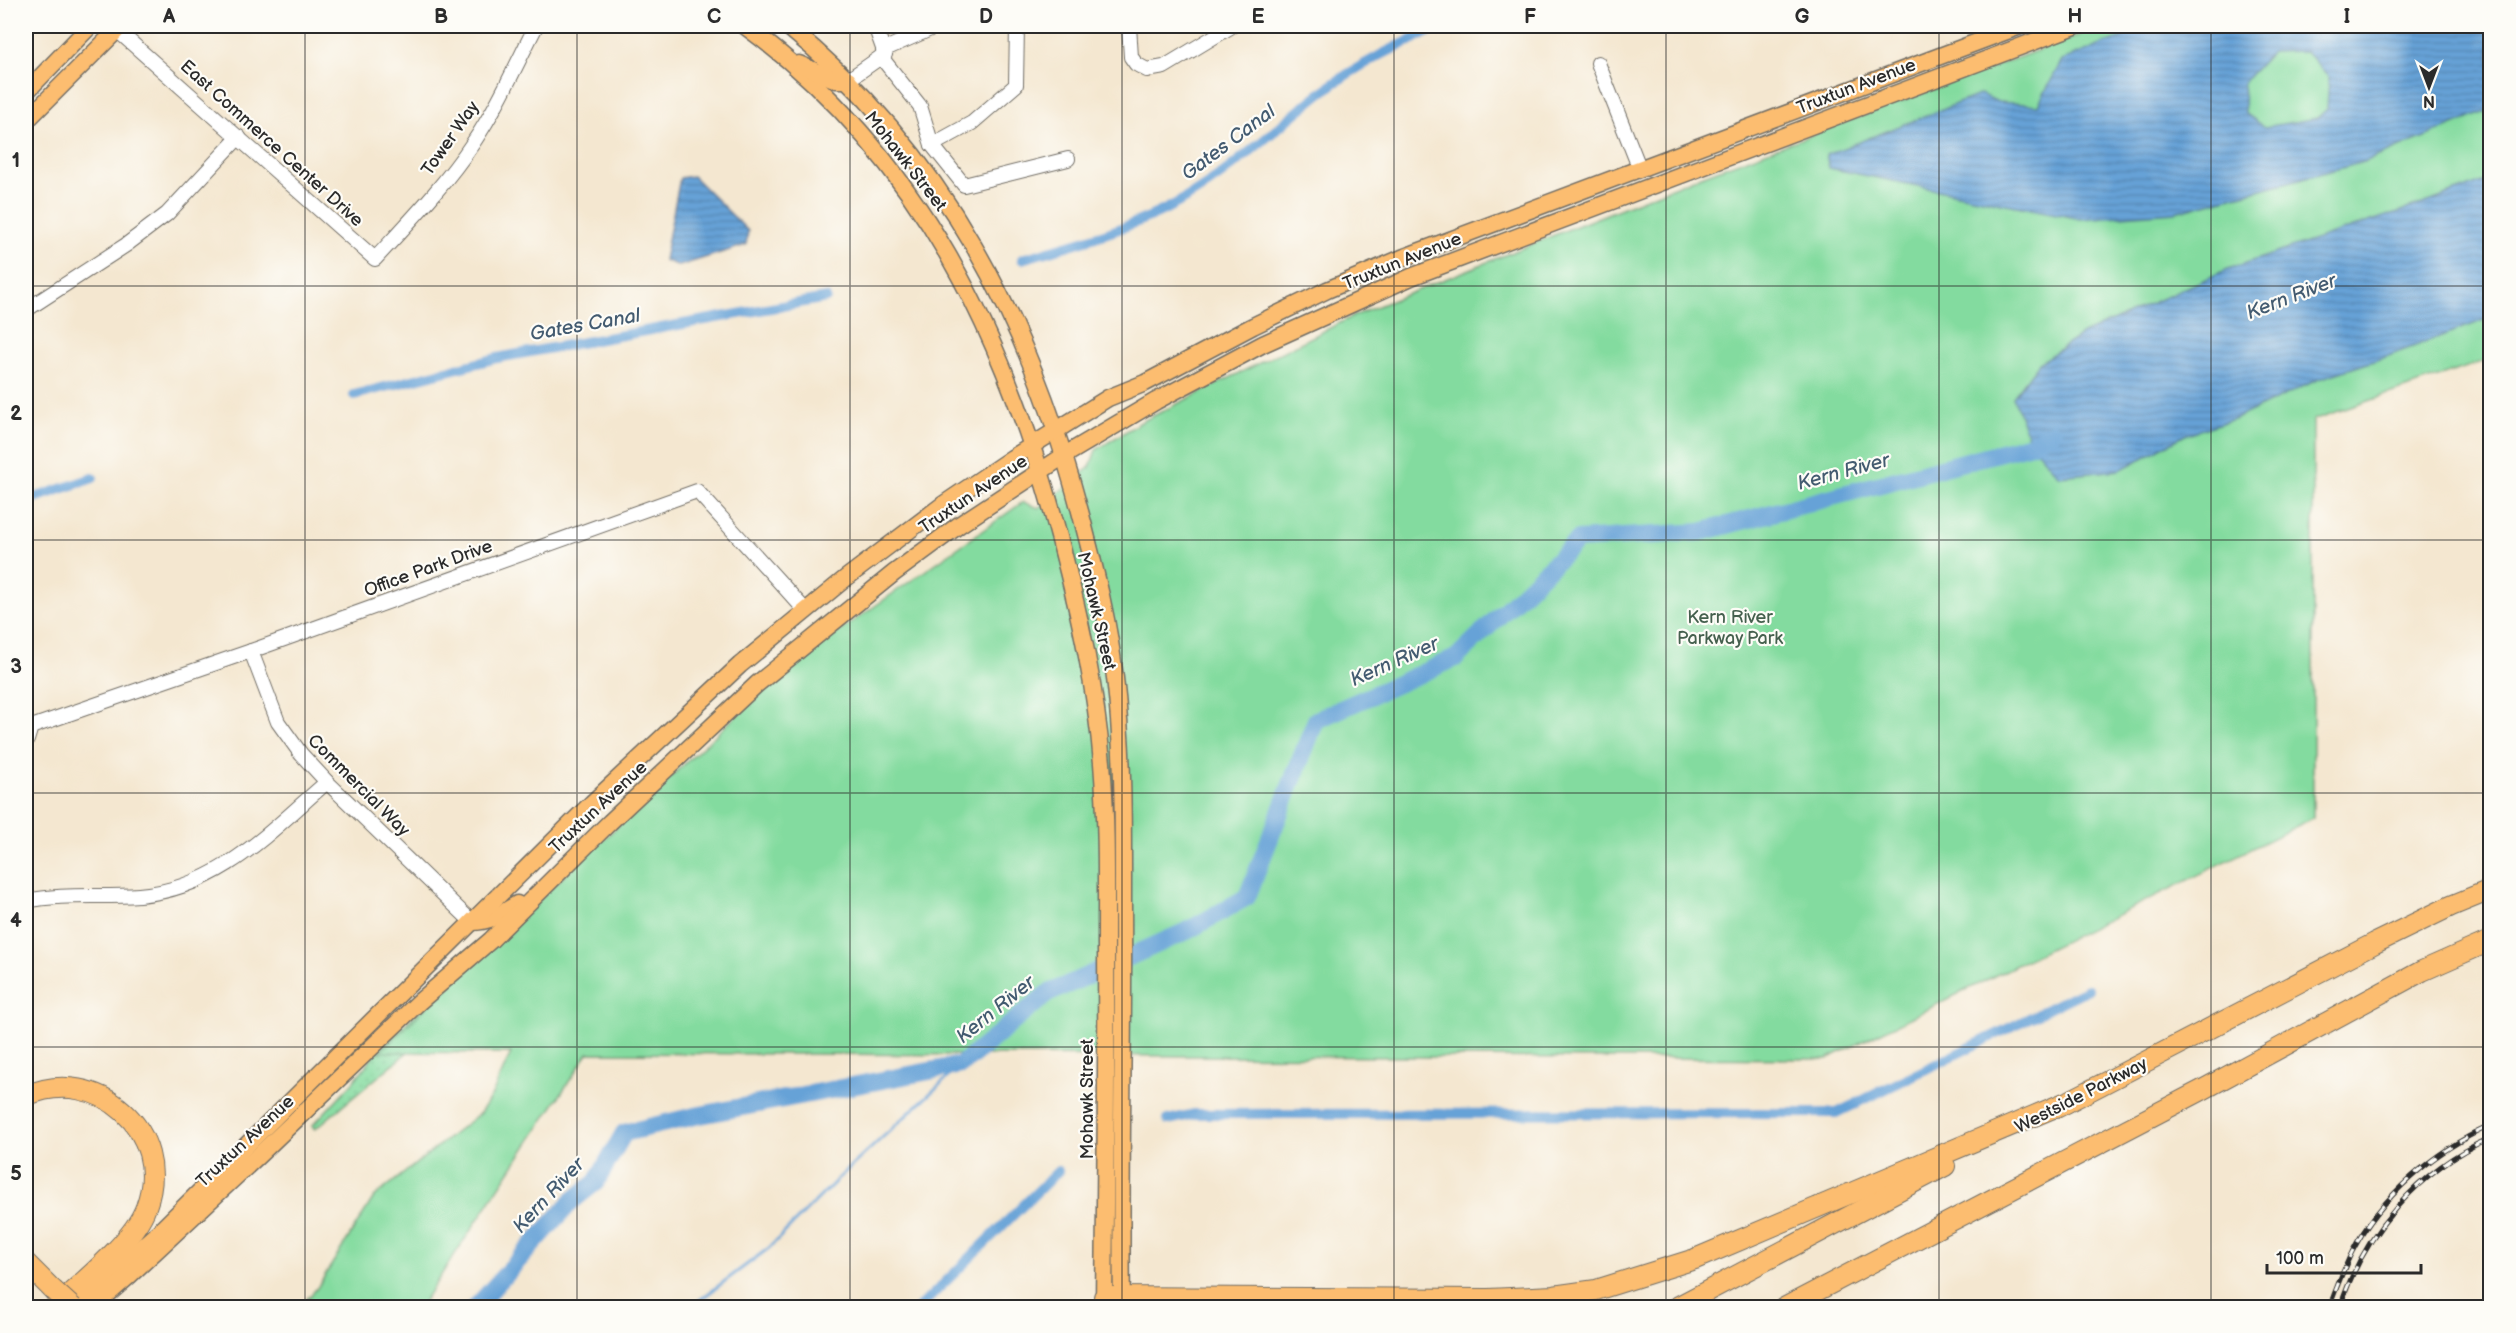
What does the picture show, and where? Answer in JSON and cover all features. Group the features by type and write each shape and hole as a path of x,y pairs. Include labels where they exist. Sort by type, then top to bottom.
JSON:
{"highway":[{"name":"Westside Parkway","path":"1676,1308 2375,943 2490,890"},
{"path":"1784,1308 2193,1094 2422,971 2490,941"},
{"path":"26,1096 44,1090 65,1088 88,1091 109,1100 127,1115 141,1133 152,1166 148,1201 137,1225 92,1273 54,1299"},
{"path":"1113,1302 1488,1299 1553,1296 1596,1290 1695,1259 2067,1102"},
{"path":"26,1263 54,1299 73,1308"}],"main road":[{"path":"26,92 90,26"},
{"name":"Mohawk Street","path":"745,26 787,59 827,96 882,157 928,221 950,256 978,310 1012,387 1042,471 1082,627 1094,690 1102,764 1113,1302"},
{"name":"Mohawk Street","path":"787,26 848,80 883,117 926,171 964,230 1015,323 1065,454 1106,613 1116,678 1123,816 1124,1042 1113,1302"},
{"name":"Truxtun Avenue","path":"73,1308 171,1220 592,803 740,665 805,610 944,504 1056,430 1108,399 1145,383 1327,290 1431,246 2020,26"},
{"name":"Truxtun Avenue","path":"92,1308 294,1122 419,1002 491,940 542,888 757,684 894,573 959,525 1065,454 1191,381 1336,309 1448,262 2075,26"},
{"path":"26,121 119,28"},
{"path":"787,59 836,80 848,80"},
{"path":"1598,206 1634,179 1639,167"},
{"path":"950,256 962,256 969,261 998,292"},
{"path":"419,1002 466,947 472,922 494,919 542,888"},
{"path":"294,1122 297,1110 339,1069 347,1044"}],"street":[{"name":"Tower Way","path":"375,259 432,195 475,140 536,26"},
{"path":"876,26 882,53 920,106 932,145 964,185 1068,159"},
{"path":"848,80 882,53 937,26"},
{"path":"932,145 972,123 1016,85 1017,26"},
{"path":"1129,26 1131,57 1140,67 1148,70 1164,67 1232,26"},
{"name":"East Commerce Center Drive","path":"119,28 375,259"},
{"path":"1598,63 1639,167"},
{"path":"26,310 158,222 189,193 239,137"},
{"name":"Office Park Drive","path":"27,740 31,727 697,491 805,610"},
{"name":"Commercial Way","path":"250,651 278,722 302,754 327,782 472,922"},
{"path":"26,901 64,895 137,895 176,889 194,883 235,861 327,782"}],"green space":[{"name":"Kern River Parkway Park","path":"2103,26 2490,26 2490,359 2313,420 2313,818 1827,1059 588,1053 420,1307 299,1308 317,1288 374,1197 480,1113 491,1097 511,1053 380,1052 504,932 767,687 821,644 1023,502 1039,508 1090,467 1096,450 1141,422 1356,315 1696,178"},
{"path":"433,997 416,1045 315,1129 312,1126 353,1082 378,1050"}],"water":[{"path":"2150,26 2490,26 2490,110 2364,162 2175,212 2081,219 1829,168 1826,155 1981,94 1998,102 2038,105 2062,60","holes":["2306,51 2329,77 2327,109 2317,118 2265,127 2245,113 2243,83 2272,52"]},
{"path":"693,176 748,231 746,245 679,266 664,260 680,178"},
{"path":"2490,179 2490,318 2319,379 2237,418 2187,434 2120,470 2059,476 2031,444 2013,397 2040,362 2083,334 2228,269"}],"waterway":[{"name":"Gates Canal","path":"1022,259 1130,225 1186,198 1246,155 1336,82 1380,56 1441,26"},
{"name":"Gates Canal","path":"354,395 497,358 826,298"},
{"name":"Kern River","path":"475,1308 572,1201 596,1182 624,1133 695,1116 961,1065 1047,994 1189,930 1247,897 1316,720 1456,658 1578,540 1701,532 2031,444 2053,432"},
{"path":"26,501 93,478"},
{"path":"1168,1120 1195,1114 1837,1113 2088,989"},
{"path":"689,1308 769,1248 844,1173 961,1065"},
{"path":"919,1308 1058,1171"}],"railway":[{"path":"2329,1308 2352,1252 2378,1212 2393,1194 2449,1148 2490,1126"},
{"path":"2340,1308 2363,1255 2397,1207 2440,1167 2490,1138"}]}
